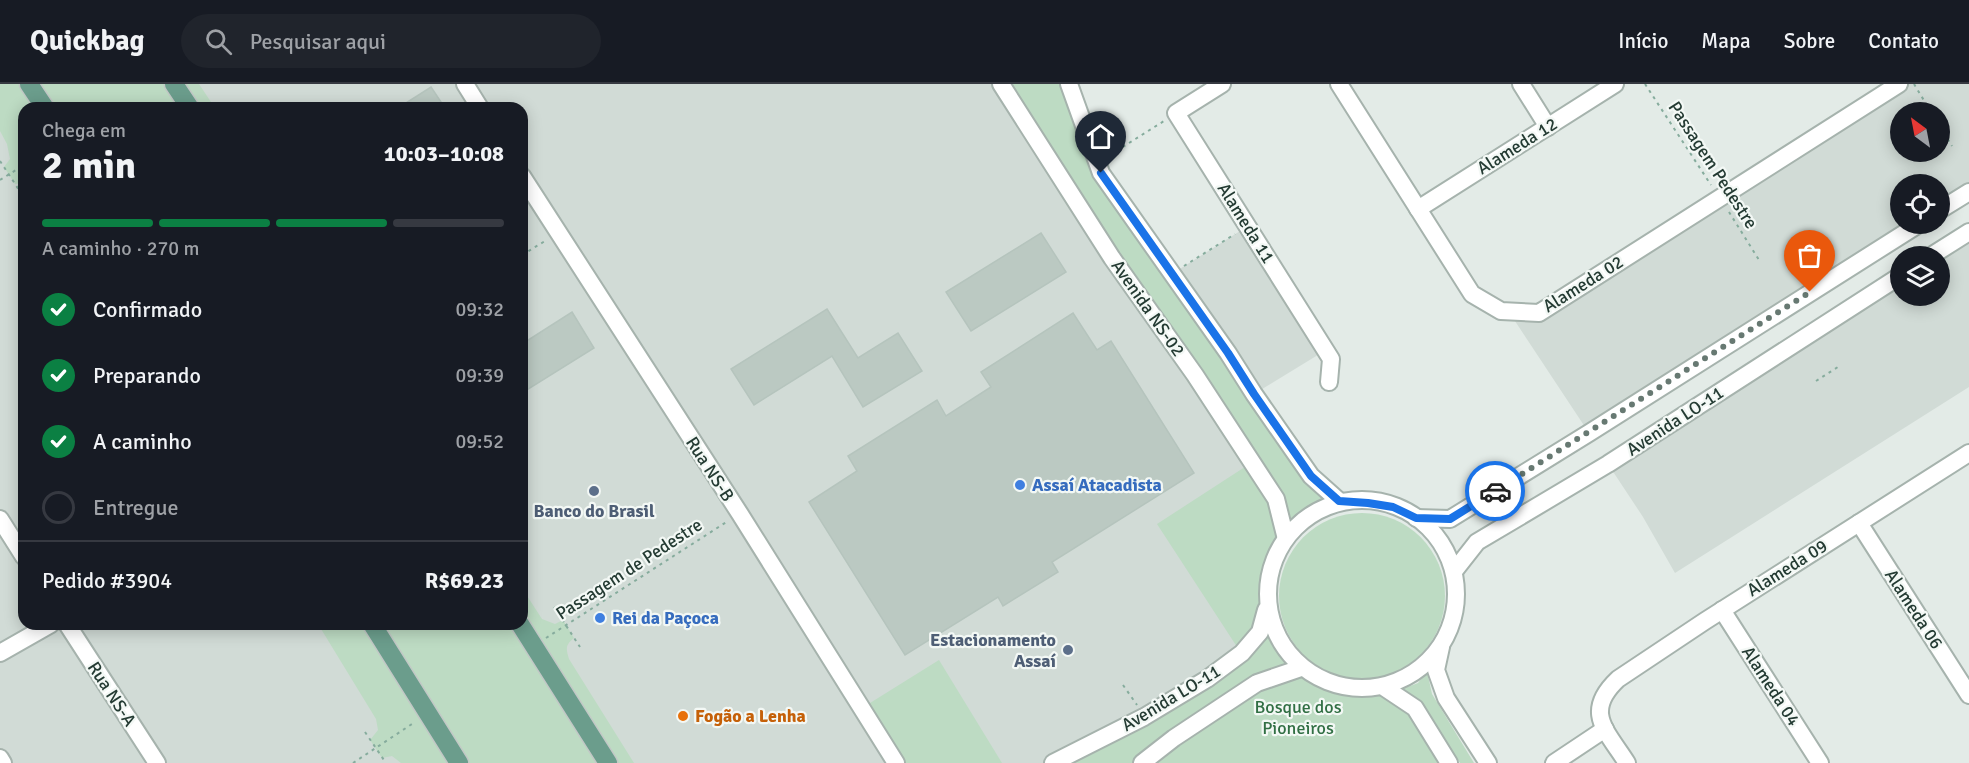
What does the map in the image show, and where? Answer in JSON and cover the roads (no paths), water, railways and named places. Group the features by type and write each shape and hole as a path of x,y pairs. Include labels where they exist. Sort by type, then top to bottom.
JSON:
{"main road":[{"path":"29,84 41,102"},
{"path":"174,84 186,102"},
{"path":"376,630 459,763"},
{"path":"524,630 608,763"}],"street":[{"path":"465,84 476,102"},
{"name":"Avenida NS-02","path":"1001,84 1112,258 1195,375 1276,499 1285,535"},
{"path":"1069,84 1101,173 1311,476 1339,501"},
{"name":"Alameda 11","path":"1222,84 1176,113 1331,359 1329,382"},
{"name":"Alameda 02","path":"1339,84 1472,294 1501,311 1539,313 1899,84"},
{"path":"1521,84 1548,127"},
{"name":"Alameda 12","path":"1418,209 1615,84"},
{"name":"Rua NS-B","path":"528,185 897,763"},
{"path":"1950,204 1969,192"},
{"path":"1947,246 1969,232"},
{"name":"Avenida LO-11","path":"1416,518 1450,519 1903,234"},
{"name":"Avenida LO-11","path":"1455,570 1477,542 1608,464 1890,282"},
{"name":"Alameda 09","path":"1605,729 1599,715 1600,704 1609,688 1618,679 1969,453"},
{"path":"1449,763 1415,708 1385,688 1333,684 1302,668 1283,645 1266,610 1270,574 1285,535 1339,501 1393,507 1416,518 1439,539 1455,570 1457,606 1441,646 1436,670 1446,698 1488,763"},
{"path":"0,520 18,548"},
{"name":"Alameda 06","path":"1859,523 1969,695"},
{"name":"Avenida LO-11","path":"1053,763 1144,717 1207,679 1242,653 1260,632 1266,610"},
{"name":"Alameda 04","path":"1722,610 1820,763"},
{"path":"0,653 40,630"},
{"name":"Rua NS-A","path":"71,630 157,763"},
{"path":"1385,688 1422,665 1441,646"},
{"name":"Avenida LO-11","path":"1142,763 1174,738 1257,683 1302,668"},
{"path":"1554,763 1605,729 1627,763"},
{"path":"0,758 3,763"}],"place":[{"name":"Assaí Atacadista","path":"1020,485"},
{"name":"Banco do Brasil","path":"594,491"},
{"name":"Rei da Paçoca","path":"600,618"},
{"name":"Estacionamento Assaí","path":"1068,650"},
{"name":"Fogão a Lenha","path":"683,716"}],"park label":[{"name":"Bosque dos Pioneiros","path":"1298,717"}]}
